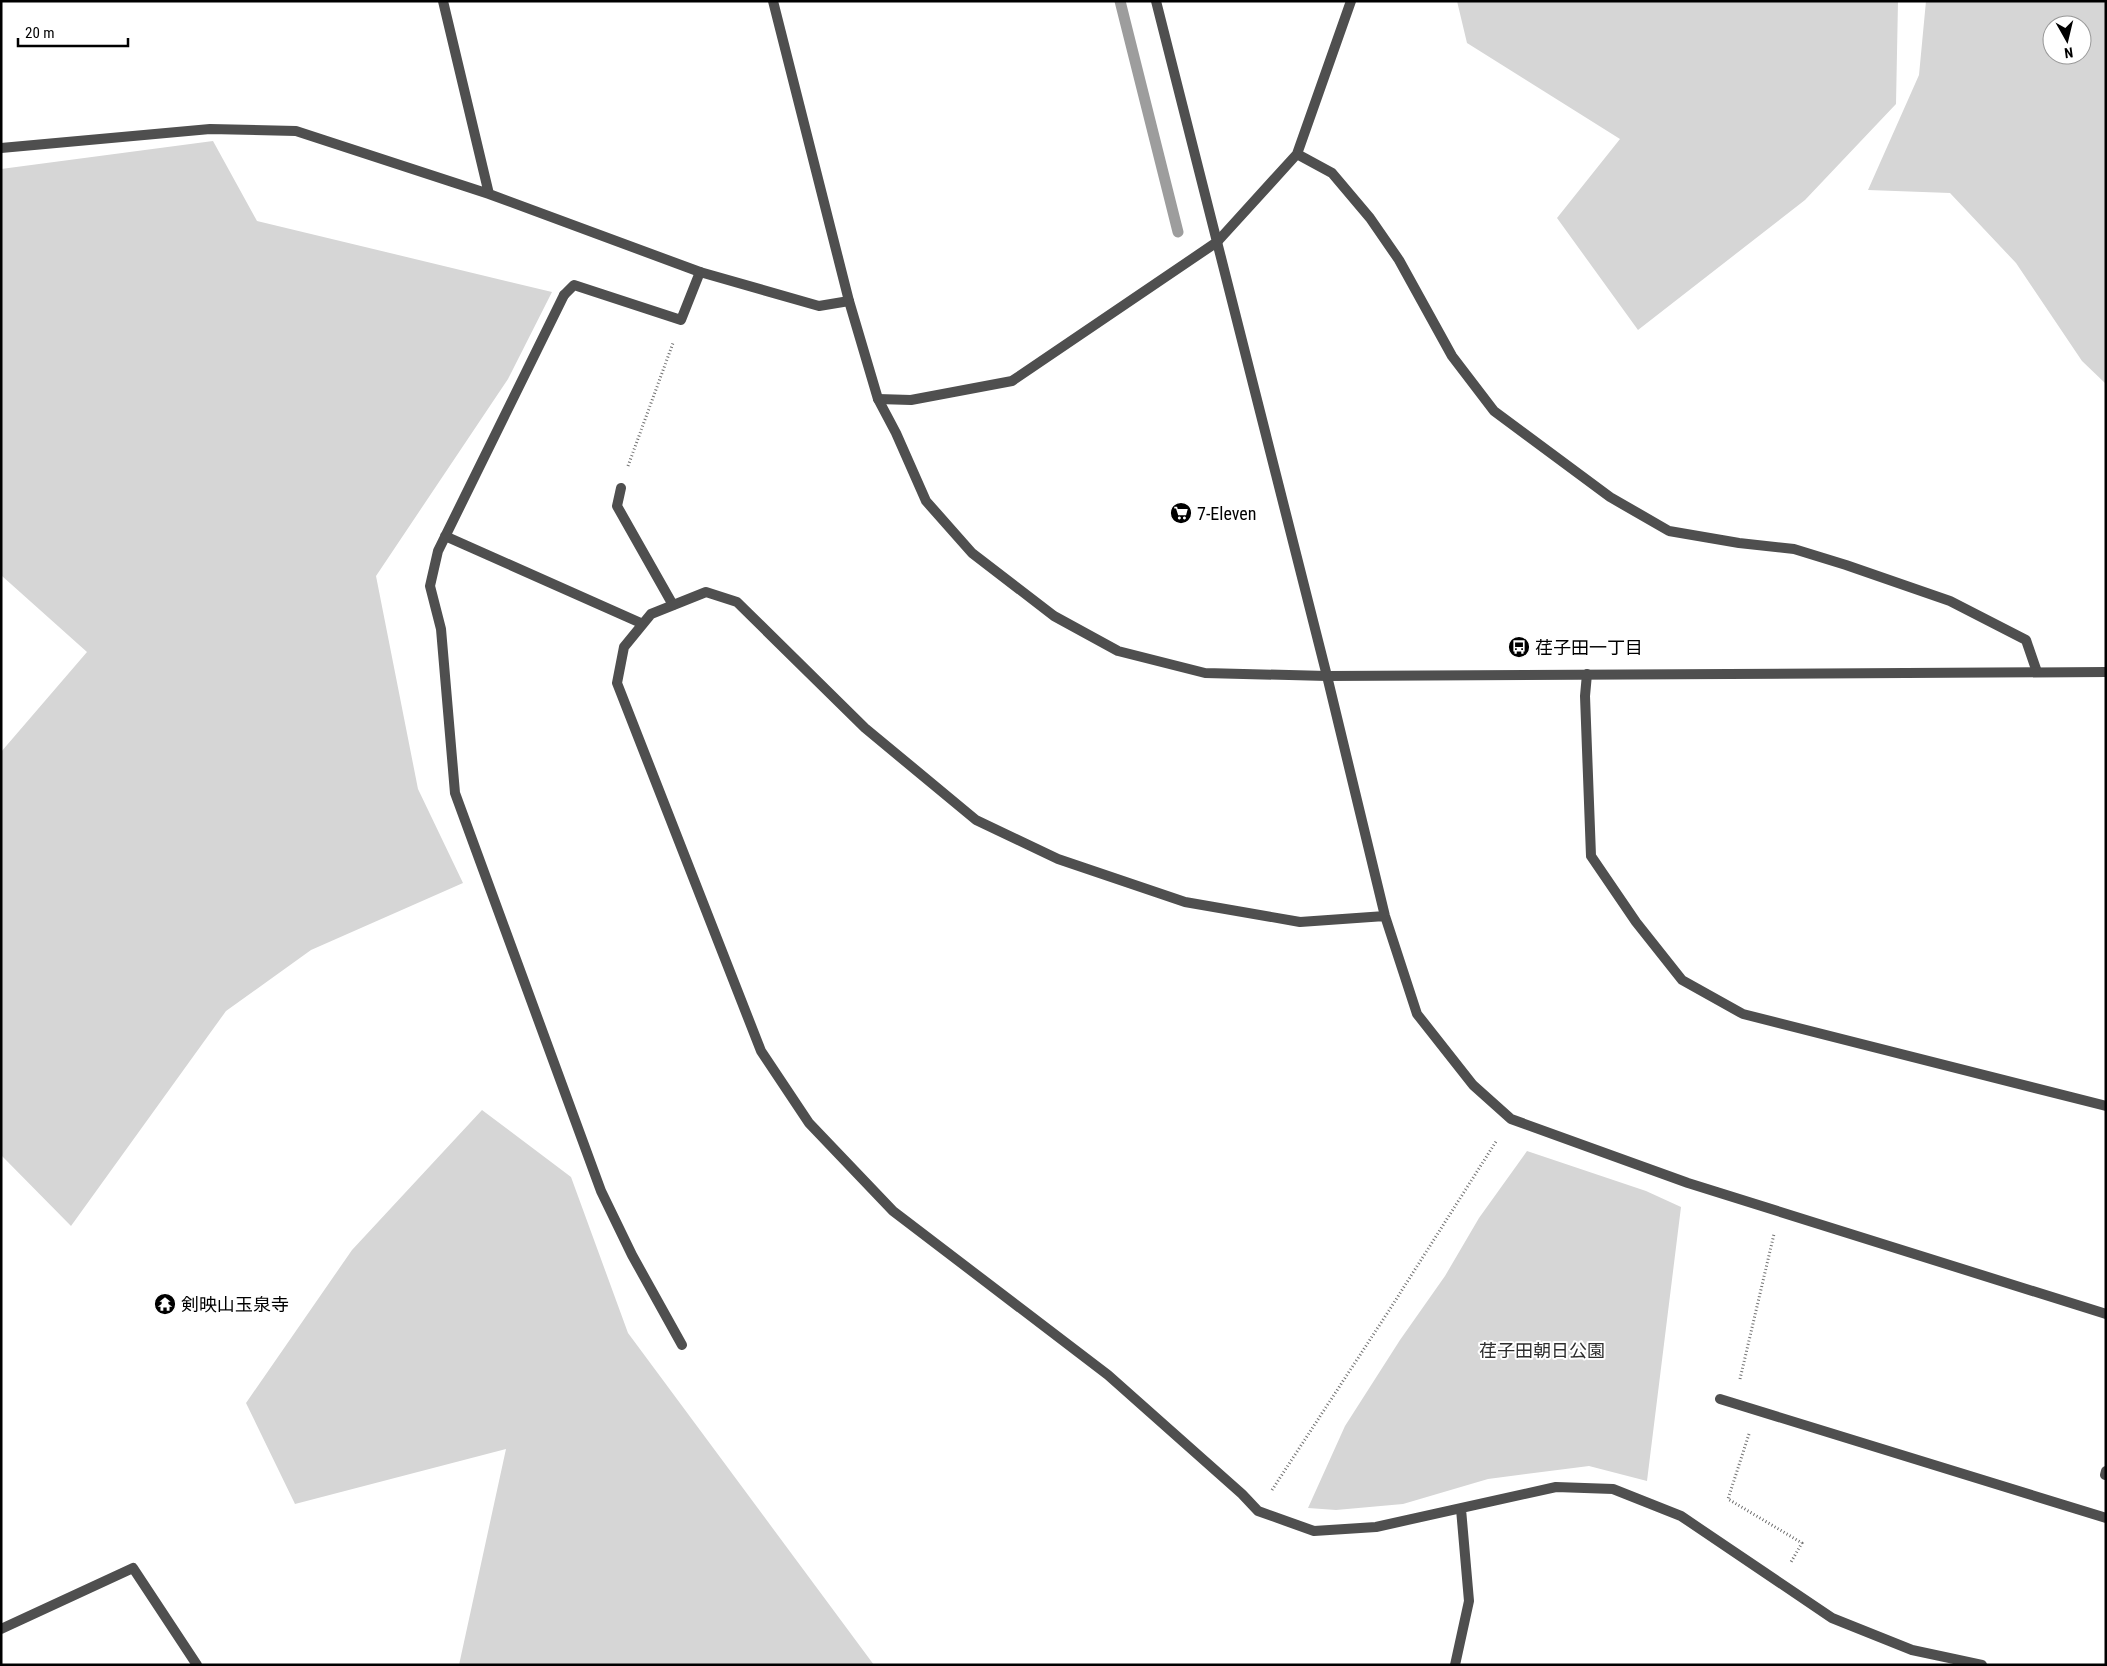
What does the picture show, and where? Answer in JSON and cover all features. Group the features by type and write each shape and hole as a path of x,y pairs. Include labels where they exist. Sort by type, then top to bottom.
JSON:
{"street":[{"path":"443,1 489,194"},
{"path":"773,1 849,301 878,399 896,433 926,501 972,553 1054,616 1118,651 1205,673 1327,676 2106,672"},
{"path":"1156,1 1327,676 1385,916 1417,1014 1473,1084 1511,1119 1688,1183 2106,1314"},
{"path":"878,399 911,400 1012,381 1217,242 1298,154 1351,1"},
{"path":"1,148 210,129 296,131 489,194 700,272 819,306 849,301"},
{"path":"1298,154 1332,173 1370,218 1399,260 1452,356 1494,411 1610,497 1669,531 1739,544 1794,549 1950,600 2026,640 2037,672"},
{"path":"682,1345 632,1255 601,1191 455,793 441,628 430,586 438,551 564,295 574,284 682,320 700,272"},
{"path":"620,488 618,506 673,605"},
{"path":"445,536 643,624"},
{"path":"1385,916 1300,922 1185,902 1058,859 976,820 865,728 737,602 706,592 673,605 651,614 624,648 617,683 762,1051 809,1123 893,1211 1108,1375 1242,1494 1258,1511 1314,1531 1376,1527 1556,1487 1613,1489 1681,1516 1832,1618 1912,1650 1982,1665"},
{"path":"1587,674 1585,696 1592,856 1636,922 1682,980 1743,1014 2106,1106"},
{"path":"1720,1399 2106,1518"},
{"path":"1456,1665 1470,1601 1460,1509"},
{"path":"1,1629 132,1568 197,1665"}],"path":[{"path":"620,488 682,320"},
{"path":"1258,1511 1511,1119"},
{"path":"1734,1403 1780,1212"},
{"path":"1756,1410 1728,1498 1802,1543"}],"green space":[{"path":"1457,1 1898,1 1896,104 1805,200 1638,330 1557,218 1620,139 1467,43"},
{"path":"1926,1 2106,1 2106,384 2082,361 2016,263 1950,193 1868,190 1919,75"},
{"path":"213,141 257,221 552,292 508,379 376,576 418,789 463,883 311,950 226,1011 71,1226 1,1155 1,752 87,652 2,576 1,169"},
{"path":"482,1110 571,1177 628,1333 874,1665 459,1665 506,1449 295,1504 246,1403 352,1250"},
{"name":"荏子田朝日公園","path":"1527,1151 1646,1191 1681,1207 1647,1481 1589,1466 1488,1479 1403,1504 1336,1510 1308,1508 1345,1426 1400,1340 1445,1276 1479,1218"}],"waterway":[{"path":"1120,1 1178,232"}],"place":[{"name":"7-Eleven","path":"1181,513"},
{"name":"荏子田一丁目","path":"1519,647"},
{"name":"剣映山玉泉寺","path":"165,1304"}]}
